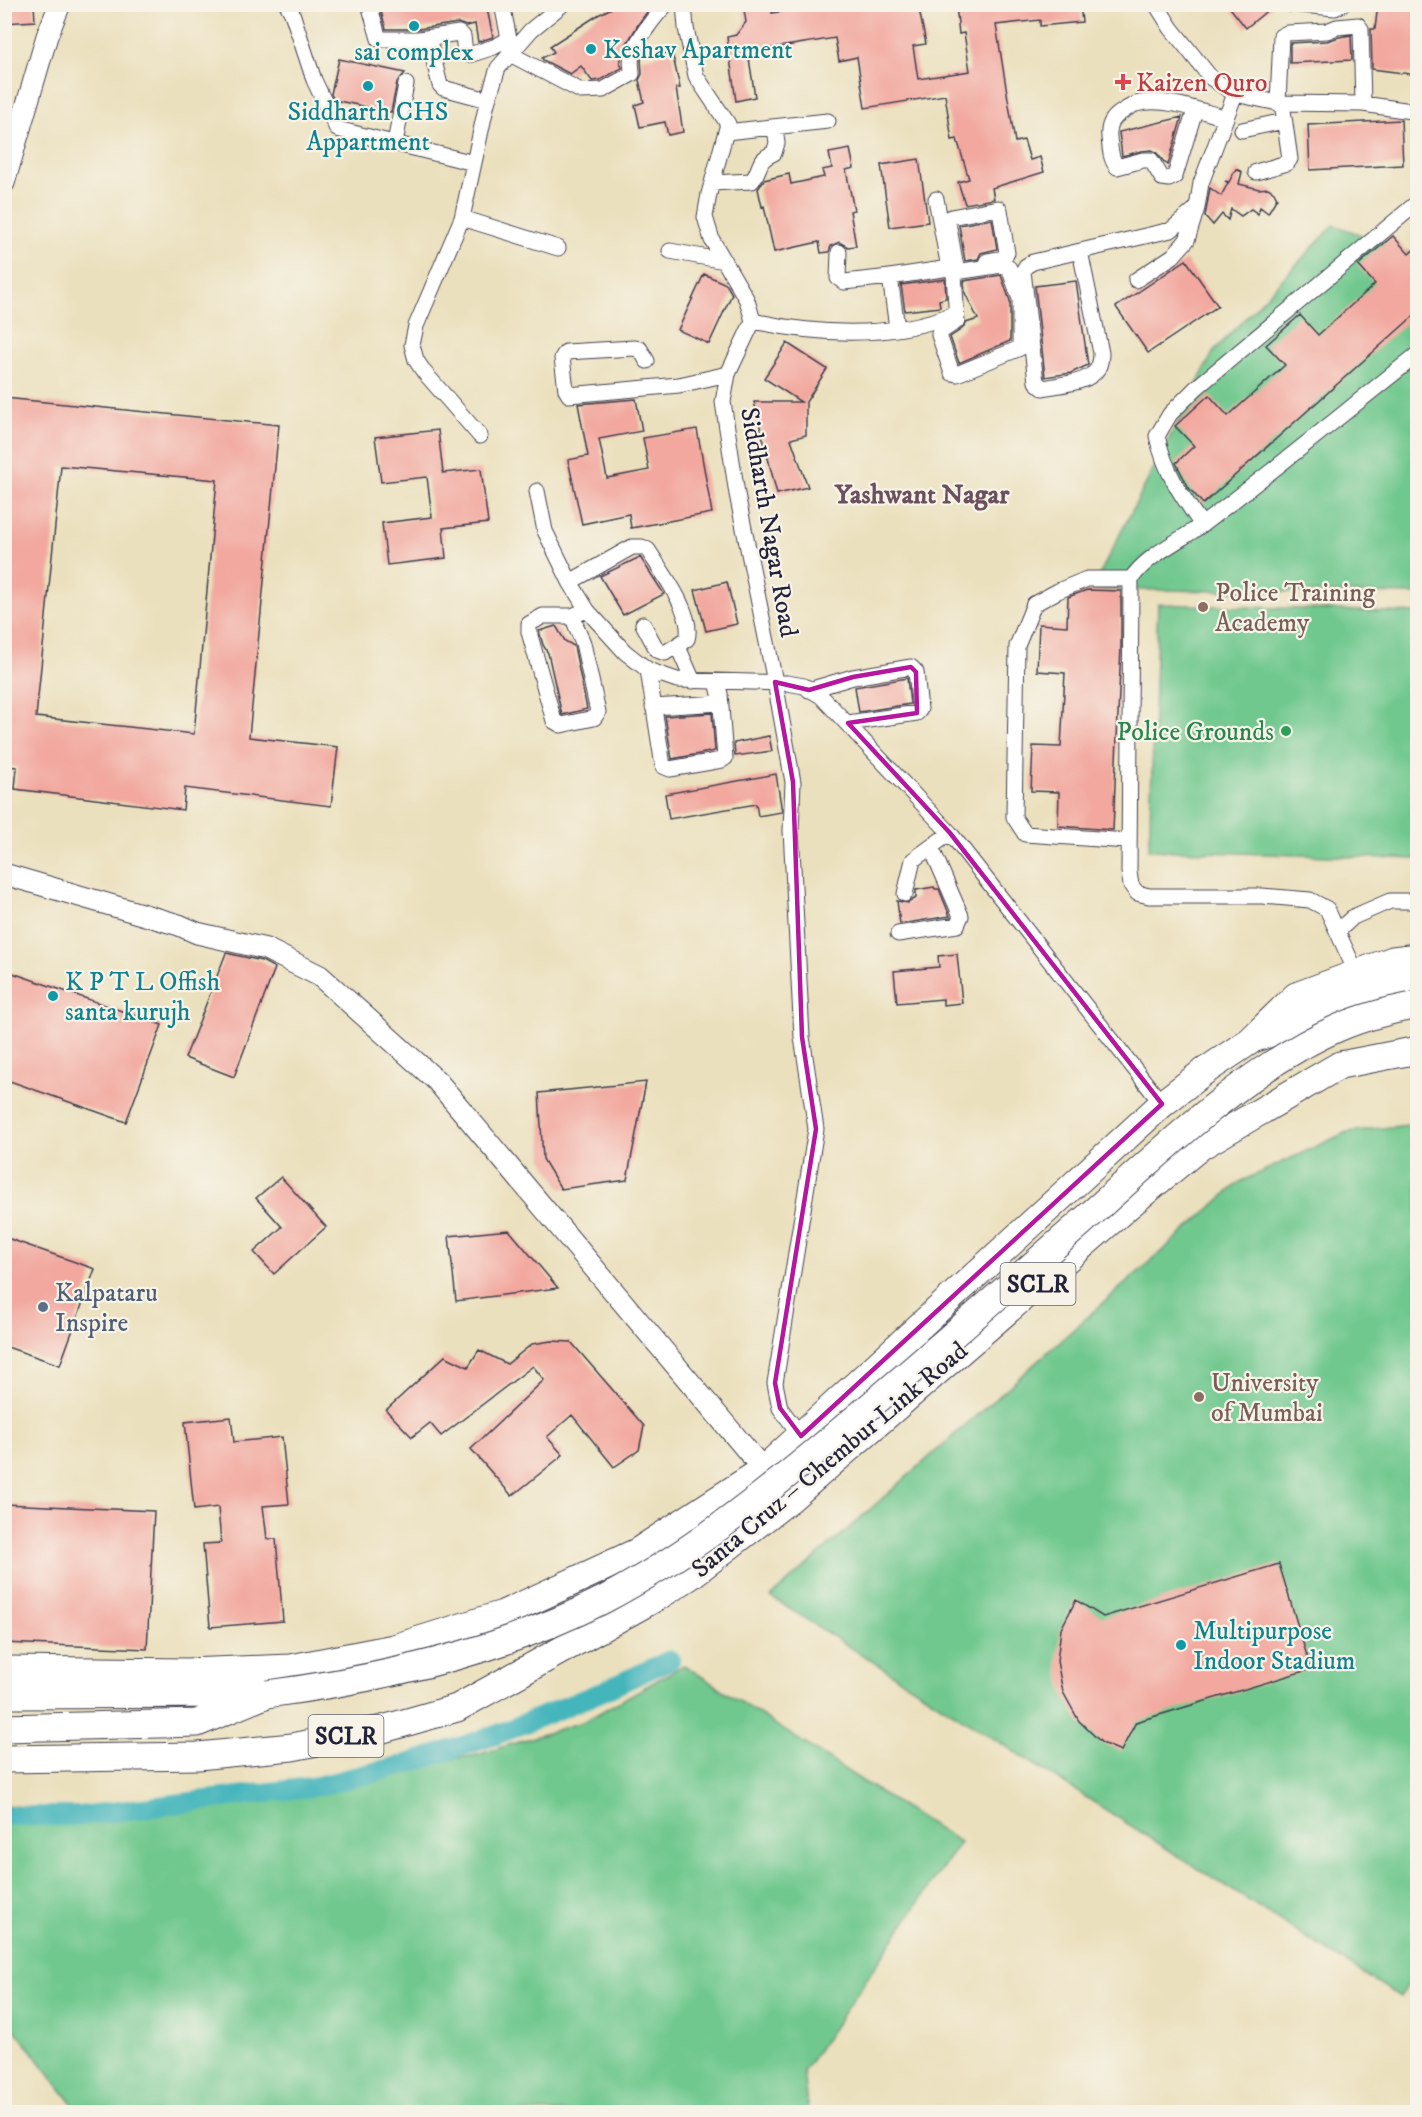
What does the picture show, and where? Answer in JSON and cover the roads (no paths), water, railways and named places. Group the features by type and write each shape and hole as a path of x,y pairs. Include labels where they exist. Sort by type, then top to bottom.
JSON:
{"highway":[{"name":"Santa Cruz – Chembur Link Road","path":"4,1670 187,1672 291,1668 394,1648 502,1614 637,1552 763,1470 1162,1104 1202,1073 1250,1041 1296,996 1393,960 1418,957"},
{"path":"1250,1041 1295,1025 1332,1007 1384,987 1418,980"},
{"path":"4,1695 267,1694 305,1689 393,1672 500,1644 602,1600 693,1547 762,1496 871,1406 1223,1099 1294,1051 1339,1028 1390,1010 1418,1005"},
{"name":"Santa Cruz – Chembur Link Road","path":"4,1759 198,1756 292,1747 383,1729 457,1708 657,1597 690,1576 790,1499 1129,1205 1201,1146 1340,1065 1418,1050"},
{"path":"4,1728 197,1723 267,1694"}],"street":[{"path":"4,183 47,36 60,4"},
{"path":"287,4 314,80 337,129 474,164"},
{"path":"369,4 379,39 419,39 459,33 463,36 465,52 469,54 495,47 511,47 580,91 603,90 632,74 631,58 634,50 667,4"},
{"path":"502,4 511,47"},
{"path":"480,435 424,372 416,360 412,345 416,326 462,218 488,99 498,68 511,47 563,4"},
{"path":"684,4 686,28 696,76 728,124 705,217 712,240 747,300 753,321 784,328 874,331 921,323 956,312"},
{"path":"1156,4 1171,28 1212,78 1235,94 1280,103 1363,104 1418,112"},
{"path":"1290,4 1335,8 1342,4"},
{"path":"1256,172 1287,163 1290,159 1280,103 1281,36 1287,33 1327,32 1337,27 1358,26 1361,29 1363,104"},
{"path":"430,45 440,85 443,88 488,99"},
{"path":"394,143 406,84"},
{"path":"1136,280 1173,256 1187,240 1197,208 1201,183 1235,94"},
{"path":"1195,110 1175,176 1169,179 1162,178 1151,160 1117,167 1112,162 1108,129 1114,117 1135,104 1156,102 1195,110 1226,118"},
{"path":"1242,130 1284,121"},
{"path":"726,132 828,122"},
{"path":"712,183 752,180 758,173 760,161 765,156 774,153 777,143 775,128"},
{"path":"936,199 953,268"},
{"path":"1202,525 1176,488 1162,457 1157,436 1170,414 1196,388 1418,202"},
{"path":"1080,251 1101,353 1099,366 1092,375 1084,379 1043,388 1036,382 1023,271 1026,266 1033,262 1080,251 1171,230 1197,208"},
{"path":"839,252 838,278 844,282 953,268 1004,258 1007,253 1000,210 951,217 948,222 953,268"},
{"path":"462,218 558,248"},
{"path":"670,251 725,261"},
{"path":"921,323 939,333 950,369 957,374 1020,348 1020,299 1009,267 1006,265 956,272 954,274 957,321 939,333"},
{"path":"890,277 897,328"},
{"name":"Siddharth Nagar Road","path":"753,321 728,374 723,402 737,494 793,782 791,830 802,1037 816,1129 775,1383 780,1408 801,1437"},
{"path":"647,361 640,350 634,348 566,352 562,358 566,390 569,395 679,385 728,374"},
{"path":"1356,972 1327,909 1310,900 1262,896 1149,896 1137,892 1131,885 1128,841 1131,579 1139,568 1152,557 1202,525 1418,354"},
{"path":"537,491 545,531 570,582 579,613 598,712 594,718 561,725 554,721 528,632 529,624 543,616 579,613 648,670 677,680 775,682 804,686 822,696 950,833 1162,1104"},
{"path":"570,582 632,547 642,547 648,550 676,596 689,627 687,639 678,647 665,653 657,650 643,624"},
{"path":"1128,841 1025,834 1014,818 1017,646 1034,604 1087,579 1131,579"},
{"path":"678,647 693,681"},
{"path":"809,690 853,676 911,667 916,672 920,709 917,713 848,723"},
{"path":"648,670 663,766 670,769 725,758 717,682"},
{"path":"653,707 721,703"},
{"path":"905,894 913,860 950,833"},
{"path":"898,934 957,925 962,916 931,847"},
{"path":"4,874 179,925 197,933 266,949 320,976 437,1081 763,1470 790,1499"},
{"path":"1338,931 1353,917 1390,900 1418,901"}],"waterway":[{"path":"4,1816 80,1816 318,1786 407,1764 496,1735 601,1692 670,1660"}],"place":[{"name":"sai complex","path":"414,26"},
{"name":"Keshav Apartment","path":"591,49"},
{"name":"Kaizen Quro","path":"1123,82"},
{"name":"Siddharth CHS Appartment","path":"368,86"},
{"name":"Police Training Academy","path":"1203,607"},
{"name":"Police Grounds","path":"1286,731"},
{"name":"K P T L Offish santa kurujh","path":"53,996"},
{"name":"Kalpataru Inspire","path":"43,1307"},
{"name":"University of Mumbai","path":"1199,1397"},
{"name":"Multipurpose Indoor Stadium","path":"1181,1645"}],"district":[{"name":"Yashwant Nagar","path":"922,494"}]}
